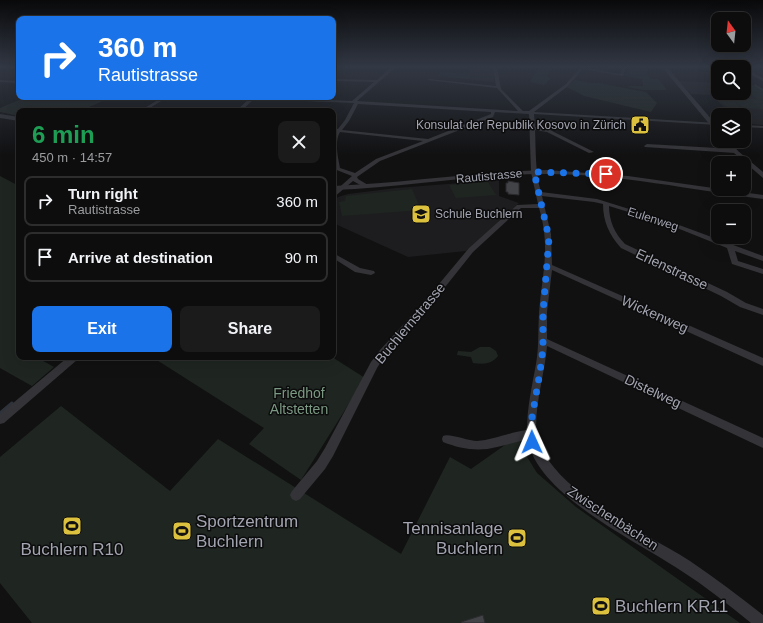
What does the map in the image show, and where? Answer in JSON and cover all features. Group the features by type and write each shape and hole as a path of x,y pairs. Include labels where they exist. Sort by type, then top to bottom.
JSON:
{"street":[{"path":"336,130 347,121 355,102 361,96"},
{"path":"505,96 522,112"},
{"path":"531,112 551,96"},
{"path":"690,96 711,120"},
{"path":"147,108 159,100"},
{"path":"241,108 250,100"},
{"path":"331,100 711,124"},
{"path":"336,193 355,176 378,160 491,116 493,111"},
{"name":"Zwischenbächen","path":"531,112 534,172 548,232 548,266 543,313 540,372 531,423 531,435 534,449 551,473 568,489 608,518 687,566 762,623"},
{"path":"0,117 16,120"},
{"path":"751,126 763,127"},
{"path":"533,128 548,131 590,152"},
{"path":"336,131 428,140"},
{"path":"647,146 735,151"},
{"path":"732,148 763,176"},
{"path":"336,166 342,171 355,176 355,180 366,186"},
{"name":"Rautistrasse","path":"336,188 534,172 606,174 763,197"},
{"name":"Eulenweg","path":"538,194 579,197 606,204 669,223 763,259"},
{"name":"Erlenstrasse","path":"606,204 612,233 624,246 724,294 743,305 763,312"},
{"name":"Buchlernstrasse","path":"296,495 321,465 329,452 374,365 383,352 427,304 471,250 519,206 541,206"},
{"path":"730,246 735,262 763,272"},
{"path":"336,257 358,270 371,273"},
{"name":"Wickenweg","path":"548,266 763,362"},
{"name":"Distelweg","path":"542,340 763,443"},
{"path":"0,420 70,360"},
{"path":"447,439 471,446 483,447 520,435 531,435"}],"shaded area":[{"path":"751,96 763,96 763,125 751,124 751,108 724,108 717,100 751,100"},
{"name":"Schule Buchlern","path":"499,180 499,196 519,203 466,251 408,257 336,224 336,199 338,197 348,194 396,188"}],"green space":[{"path":"584,96 650,96 657,103 651,112"},
{"path":"753,96 763,96 763,109 743,108 734,100 751,100 758,99"},
{"path":"19,100 105,100 87,108 16,108 16,115 0,112 0,108"},
{"path":"719,100 734,100 741,108 728,108"},
{"path":"0,176 16,184 16,360 41,360 54,367 32,386 0,368"},
{"path":"488,182 496,195 456,198 449,185"},
{"path":"412,189 421,210 342,216 339,202 345,201 346,196"},
{"path":"480,347 490,347 496,351 498,356 493,361 480,364 473,363 471,357 457,355 458,351 471,352"},
{"name":"Friedhof Altstetten","path":"157,360 336,360 365,378 301,480 249,444 264,428"},
{"name":"Sportzentrum Buchlern","path":"61,406 170,491 218,439 401,554 450,457 471,469 512,440 519,439 524,452 537,473 576,507 740,623 32,623 0,583 0,457"}],"building":[{"path":"508,181 519,183 519,195 508,194 508,192 506,192 506,183 508,183"},
{"path":"483,615 485,623 461,622"}],"waterway":[{"path":"0,413 12,403"}],"place":[{"name":"Konsulat der Republik Kosovo in Zürich","path":"640,125"},
{"name":"Schule Buchlern","path":"421,214"},
{"name":"Buchlern R10","path":"72,526"},
{"name":"Sportzentrum Buchlern","path":"182,531"},
{"name":"Tennisanlage Buchlern","path":"517,538"},
{"name":"Buchlern KR11","path":"601,606"}],"route":[{"path":"532,442 531,423 543,348 543,313 548,266 549,238 534,172 606,174"}]}
